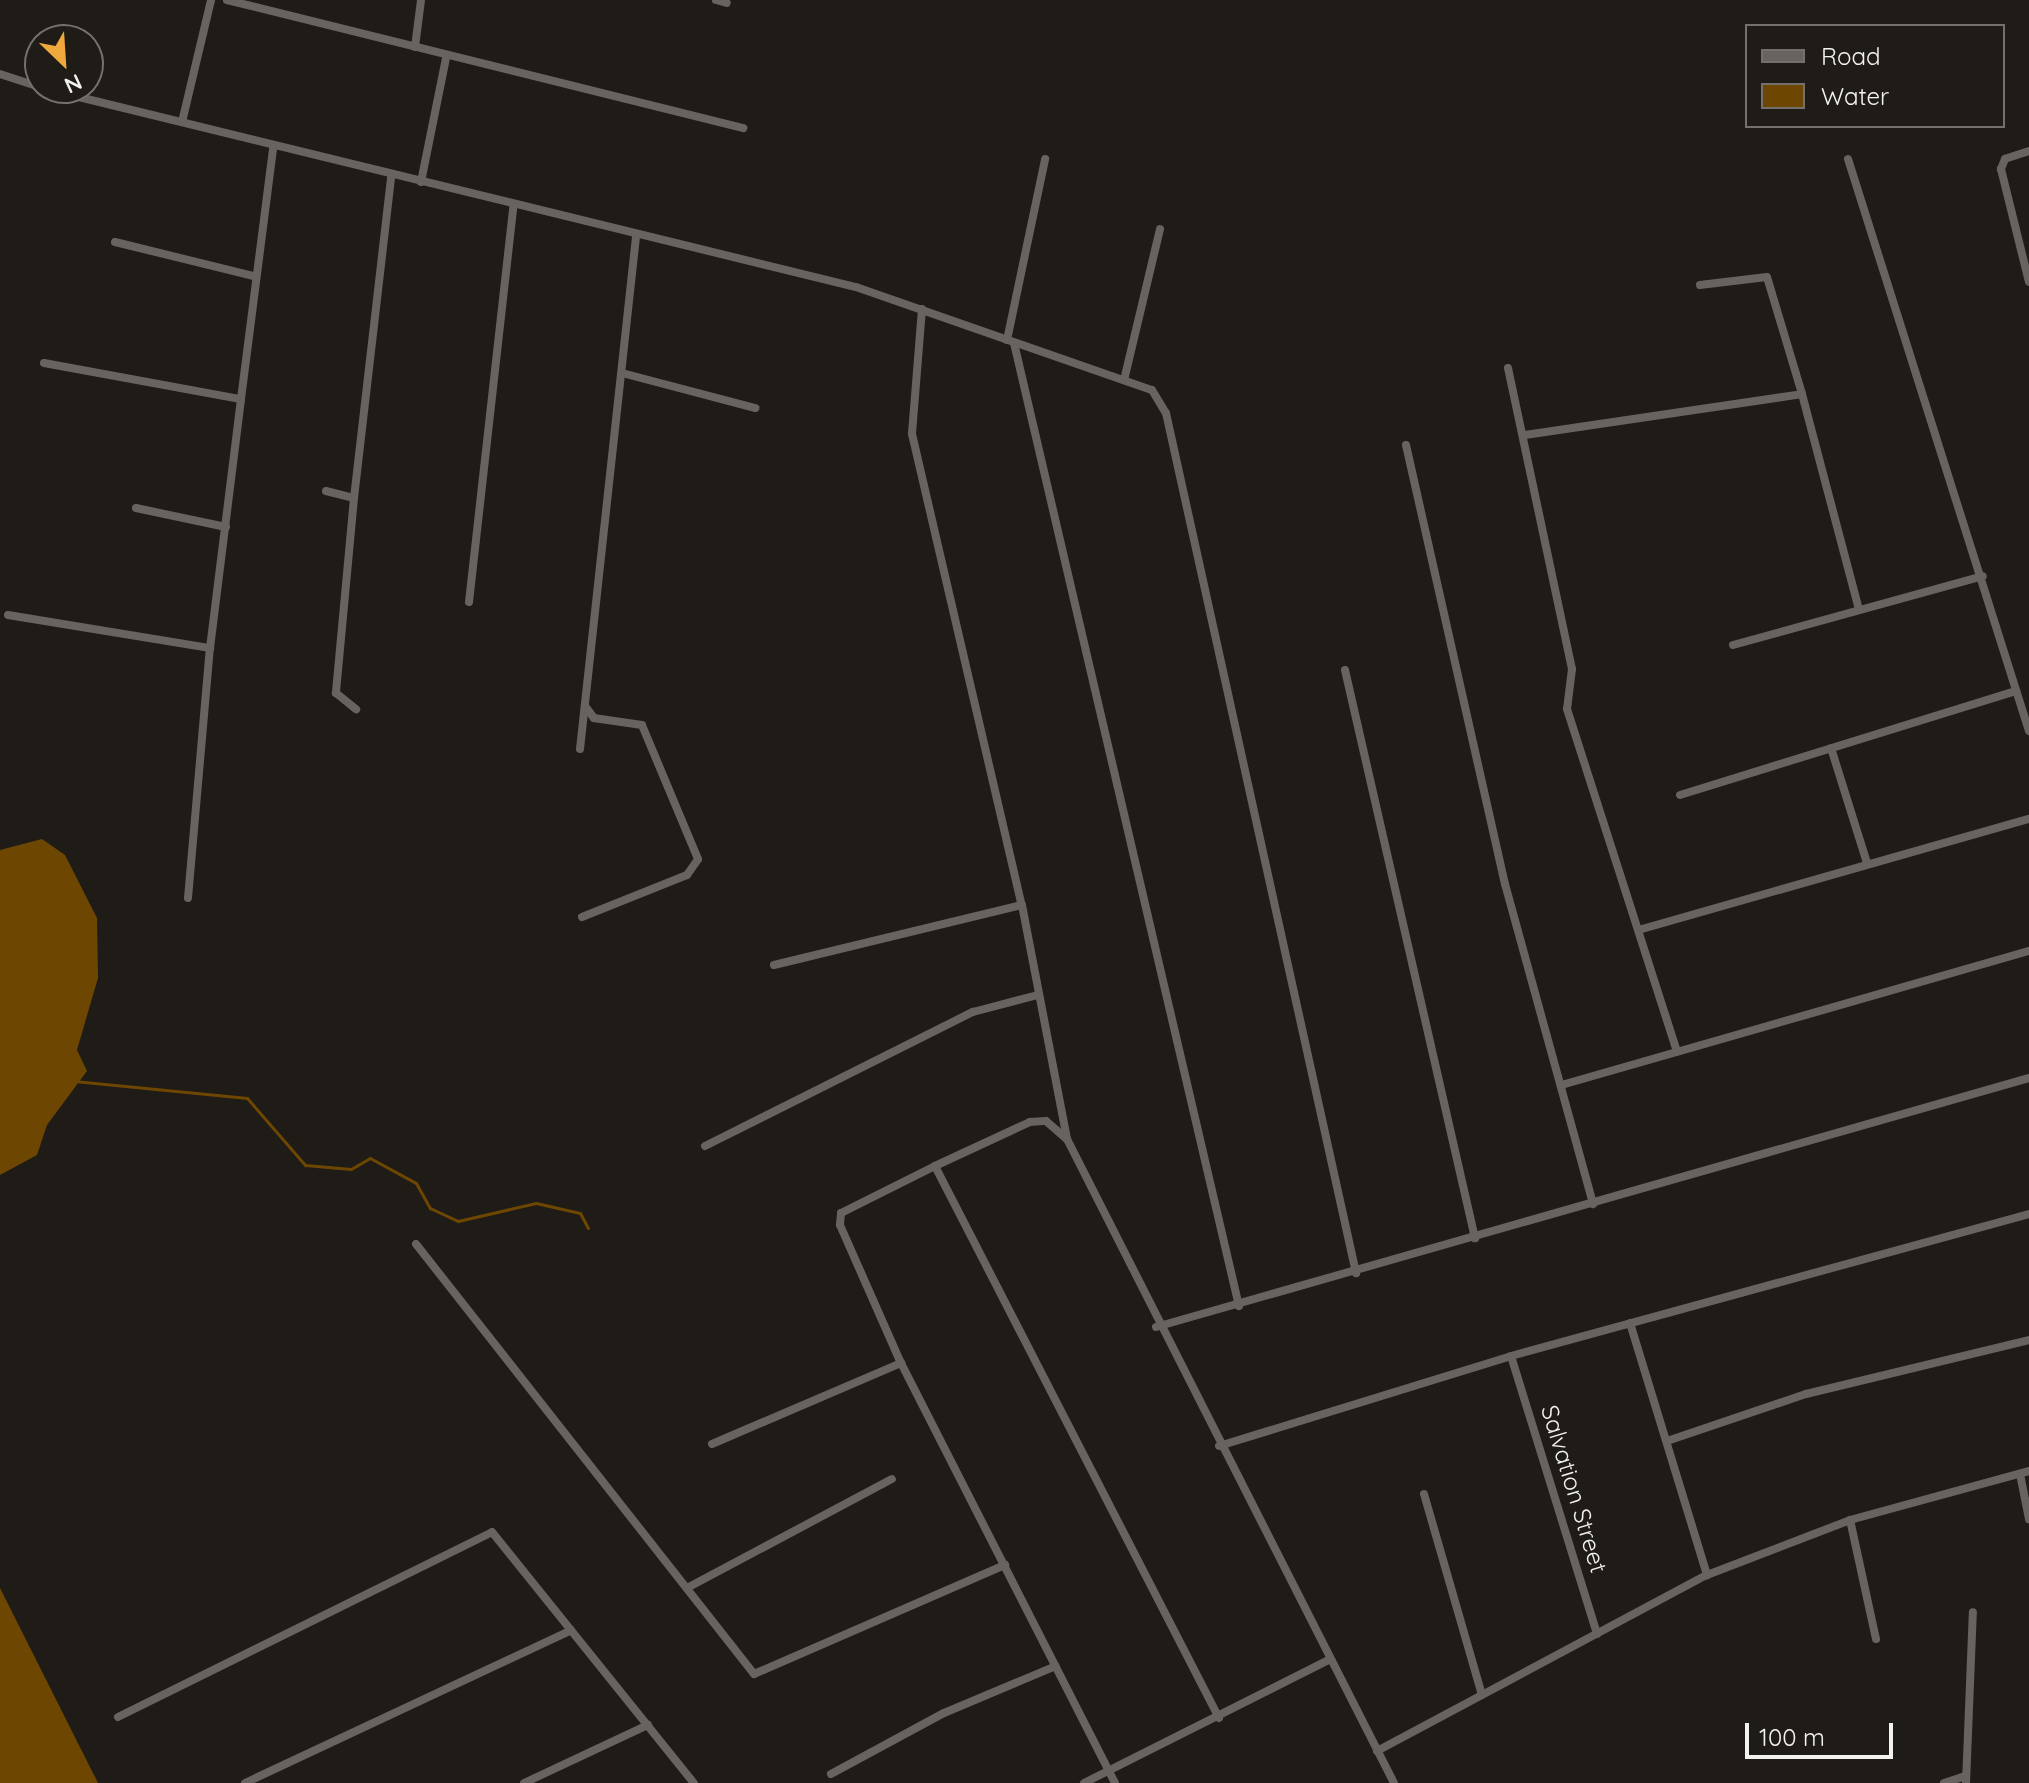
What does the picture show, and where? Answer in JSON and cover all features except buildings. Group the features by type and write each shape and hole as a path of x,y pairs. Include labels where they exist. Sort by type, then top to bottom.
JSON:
{"street":[{"path":"182,122 211,0"},
{"path":"227,0 415,47 446,58 743,128"},
{"path":"415,47 421,0"},
{"path":"716,0 727,3"},
{"path":"421,182 446,58"},
{"path":"0,74 24,82"},
{"path":"104,103 273,149 856,287 1010,341 1125,376 1162,400 1356,1273"},
{"path":"188,898 210,648 253,276 273,149"},
{"path":"2029,151 2005,159 2001,169 2029,282"},
{"path":"1045,159 1010,341 1239,1306"},
{"path":"1848,159 1983,576 2029,731"},
{"path":"356,709 336,693 354,498 391,177"},
{"path":"469,602 513,207"},
{"path":"1125,376 1160,229"},
{"path":"580,749 636,237"},
{"path":"115,242 253,276"},
{"path":"1700,285 1767,277 1802,394 1859,610"},
{"path":"922,309 912,434 1022,905 1067,1139 1156,1327 1394,1783"},
{"path":"44,363 241,399"},
{"path":"1508,368 1525,435 1572,669 1567,709 1642,929 1677,1052"},
{"path":"622,373 755,408"},
{"path":"1525,435 1802,394"},
{"path":"1406,445 1505,884 1565,1084 1593,1204"},
{"path":"326,491 354,498"},
{"path":"136,508 226,527"},
{"path":"1733,645 1983,576"},
{"path":"8,615 210,648"},
{"path":"1345,670 1475,1238"},
{"path":"1680,795 2016,691"},
{"path":"582,917 687,875 698,859 642,725 594,718 585,706"},
{"path":"1831,748 1867,863"},
{"path":"1642,929 2029,819"},
{"path":"774,965 1022,905"},
{"path":"1565,1084 2029,951"},
{"path":"705,1146 973,1012 1038,995"},
{"path":"1156,1327 1356,1273 2029,1078"},
{"path":"1067,1139 1046,1121 1030,1122 841,1213 840,1225 901,1363 1115,1783"},
{"path":"935,1166 1219,1718"},
{"path":"1219,1446 1511,1356 2029,1214"},
{"path":"416,1244 687,1588 761,1674 1005,1565"},
{"path":"1630,1323 1670,1440 1707,1575"},
{"path":"1670,1440 1806,1394 2029,1340"},
{"name":"Salvation Street","path":"1511,1356 1597,1634"},
{"path":"712,1444 901,1363"},
{"path":"1377,1751 1707,1575 1850,1520 2025,1472 2029,1519"},
{"path":"687,1588 892,1479"},
{"path":"1424,1494 1482,1695"},
{"path":"1850,1520 1876,1639"},
{"path":"118,1717 492,1532 694,1783"},
{"path":"1944,1783 1966,1779 1973,1612"},
{"path":"245,1783 571,1630"},
{"path":"1084,1783 1219,1718 1329,1660"},
{"path":"831,1774 944,1713 1056,1666"},
{"path":"524,1783 648,1725"}],"water":[{"path":"42,839 65,855 97,918 98,978 77,1050 87,1071 47,1125 37,1155 0,1175 0,850"},
{"path":"0,1588 98,1783 0,1783"}],"waterway":[{"path":"74,1081 247,1098 305,1165 351,1169 370,1158 416,1183 430,1208 458,1221 536,1203 580,1213 588,1228"}]}
